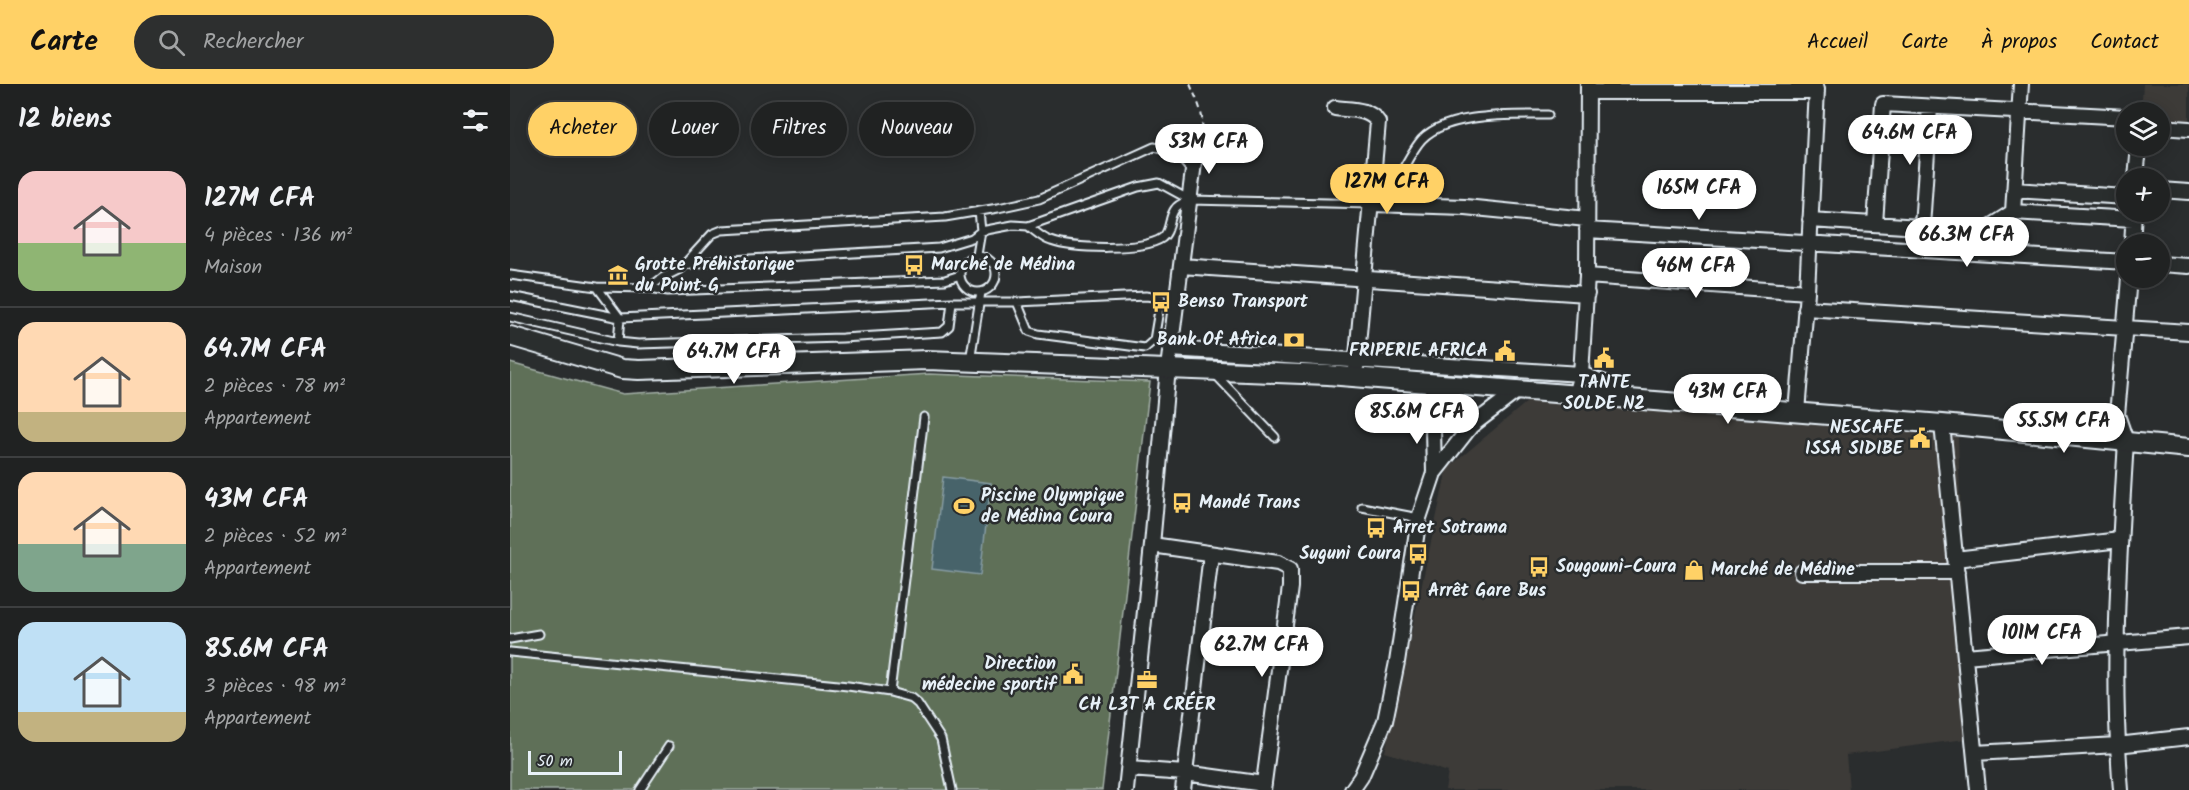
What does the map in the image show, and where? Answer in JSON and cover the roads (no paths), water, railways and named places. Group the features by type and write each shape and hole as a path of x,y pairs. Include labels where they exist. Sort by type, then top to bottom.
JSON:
{"street":[{"path":"2013,212 2021,84"},
{"path":"1575,395 1581,374 1587,294 1588,88 1817,90 1807,292 1797,412"},
{"path":"1875,224 1882,104 2116,116"},
{"path":"1922,227 1930,106"},
{"path":"1335,108 1367,112 1374,115 1378,122 1378,204 1364,278 1355,378"},
{"path":"2170,128 2189,129"},
{"path":"1126,790 1170,349 1196,147"},
{"path":"2014,190 2116,196"},
{"path":"2170,191 2189,192"},
{"path":"1378,204 1496,210 1587,225 1809,243 2116,261"},
{"path":"1810,220 1983,231 2013,212 2116,215"},
{"path":"2170,265 2189,266"},
{"path":"1181,266 1587,294"},
{"path":"1587,276 1807,292"},
{"path":"2121,790 2117,745 2116,643 2126,441 2117,415 2128,288"},
{"path":"1806,308 2189,332"},
{"path":"510,336 622,369 927,360 1211,370 1355,378 1797,412 2189,448"},
{"path":"1170,349 1581,374 1616,387 1630,399"},
{"path":"1352,790 1360,777 1384,720 1397,662 1419,518 1434,473 1432,384"},
{"path":"1434,473 1471,426 1517,391"},
{"path":"1942,424 1978,790"},
{"path":"1802,572 1956,565 2120,540"},
{"path":"1129,769 1185,773 1264,787 1290,587 1290,568 1278,562 1152,545"},
{"path":"1183,790 1211,554"},
{"path":"1965,656 2189,637"},
{"path":"1975,753 2117,745 2189,737"}],"lane":[{"path":"684,265 714,261 939,248 972,237 981,231 1013,225 1028,226 1138,187 1159,183 1190,200 1378,204 1418,144 1429,132 1455,122 1511,115 1548,115"},
{"path":"649,288 684,265 712,234 722,230 945,217 979,211 1039,199 1154,147 1167,149 1181,156 1193,174"},
{"path":"1028,226 1048,241 1058,243 1096,248 1137,245 1161,239 1167,232 1171,215 1176,207 1190,200"},
{"path":"976,255 981,231 979,211"},
{"path":"976,255 989,258 994,263 997,272 995,282 991,287 981,292 970,291 965,287 960,275 964,261 976,255"},
{"path":"510,275 597,287 649,288 668,291 945,280 960,275"},
{"path":"597,287 620,318 618,342"},
{"path":"970,362 981,292"},
{"path":"510,296 620,318 952,302 1017,302 1146,296 1177,301"},
{"path":"1017,302 1029,331 1145,348 1154,340 1161,298"},
{"path":"510,317 618,342 638,344 842,338 942,332 949,326 952,302"},
{"path":"1211,370 1275,437"},
{"path":"891,692 924,417"},
{"path":"1362,507 1419,518"},
{"path":"510,639 539,634"},
{"path":"510,652 891,692 911,698 918,704 941,738 952,790"},
{"path":"640,790 669,746"}],"water":[{"path":"943,477 991,483 980,575 932,569"}],"place":[{"name":"Marché de Médina","path":"914,265"},
{"name":"Grotte Préhistorique du Point G","path":"618,275"},
{"name":"Benso Transport","path":"1161,302"},
{"name":"Bank Of Africa","path":"1294,340"},
{"name":"FRIPERIE AFRICA","path":"1505,351"},
{"name":"TANTE SOLDE N2","path":"1604,358"},
{"name":"NESCAFE ISSA SIDIBE","path":"1920,438"},
{"name":"Mandé Trans","path":"1182,503"},
{"name":"Piscine Olympique de Médina Coura","path":"964,506"},
{"name":"Arret Sotrama","path":"1376,528"},
{"name":"Suguni Coura","path":"1418,554"},
{"name":"Sougouni-Coura","path":"1539,567"},
{"name":"Marché de Médine","path":"1694,570"},
{"name":"Arrêt Gare Bus","path":"1411,591"},
{"name":"Direction médecine sportif","path":"1073,674"},
{"name":"CH L3T A CRÉER","path":"1147,680"}]}
